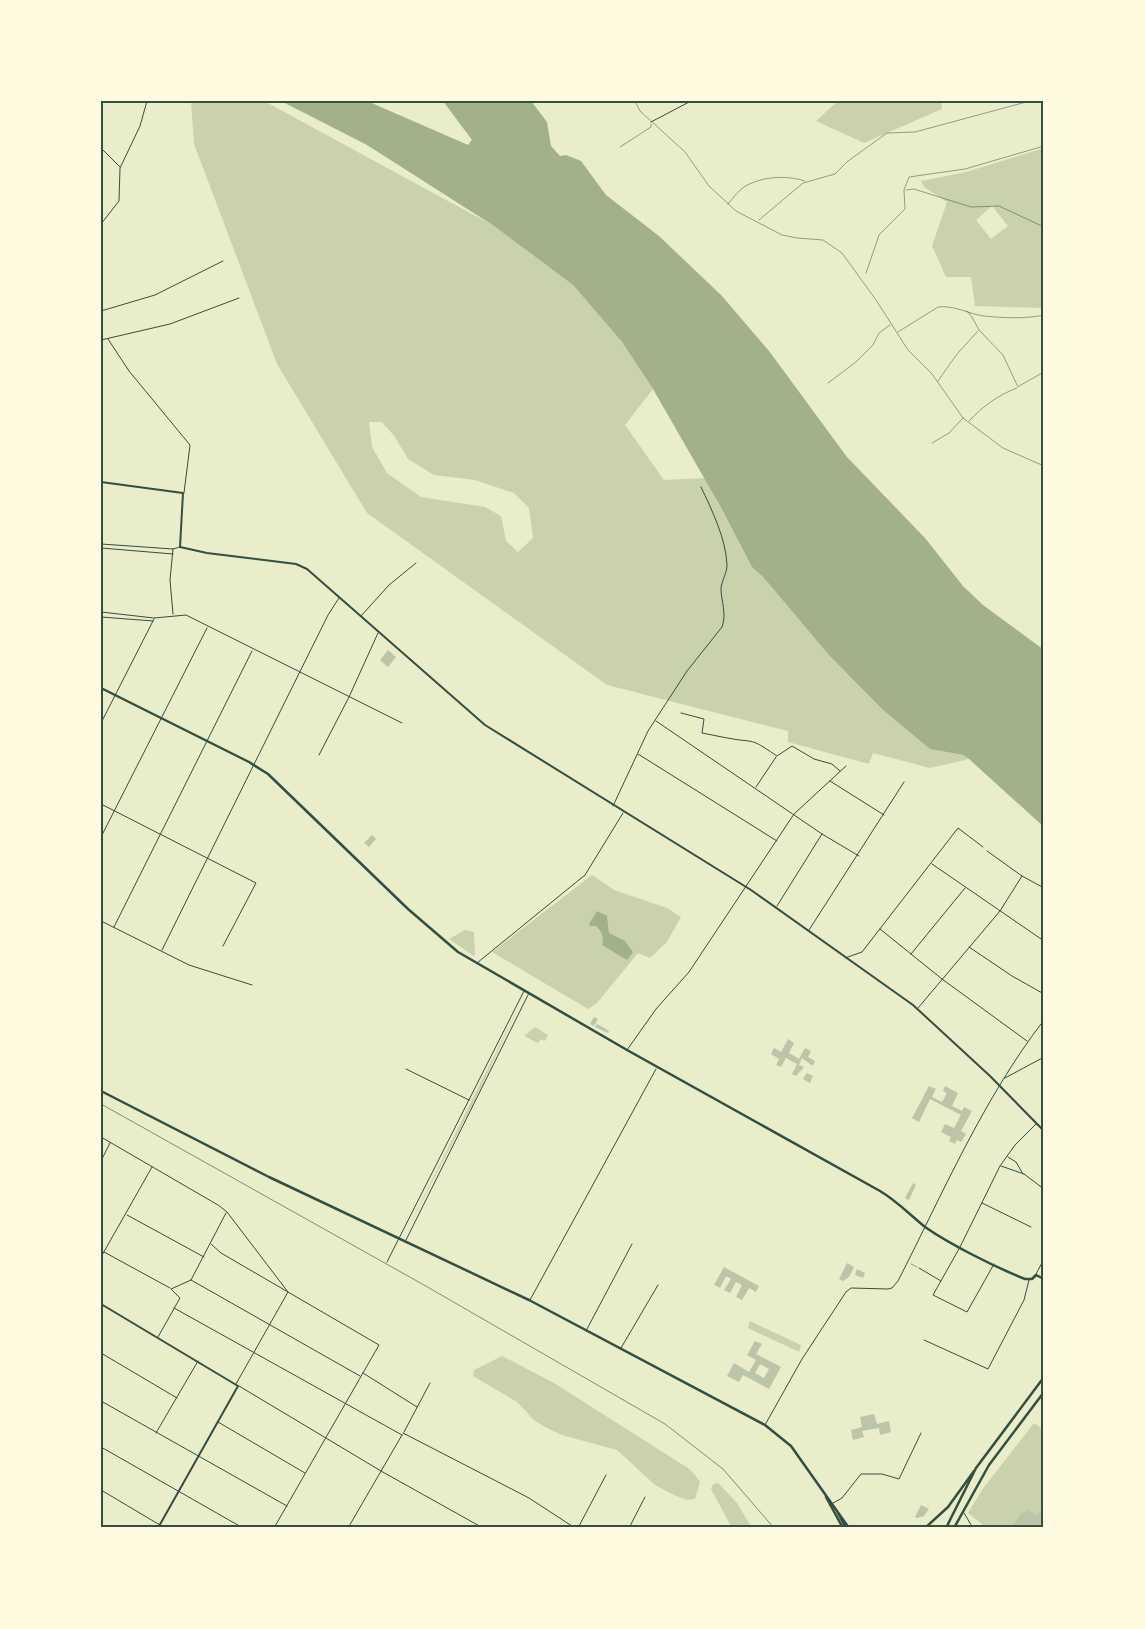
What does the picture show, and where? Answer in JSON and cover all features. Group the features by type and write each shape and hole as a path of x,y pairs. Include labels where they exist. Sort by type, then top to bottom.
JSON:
{"main road":[{"path":"101,688 253,764 279,784 441,939 477,964 627,1050 880,1190 902,1206 924,1226 960,1247 994,1264 1031,1279 1036,1275 1044,1279"},
{"path":"101,1091 261,1173 529,1300 765,1426 791,1446 846,1528"},
{"path":"924,1528 948,1507 1044,1377"},
{"path":"954,1528 997,1454 1044,1392"},
{"path":"946,1528 976,1468"}],"street":[{"path":"101,224 120,198 120,168 140,126 147,101"},
{"path":"651,122 691,101"},
{"path":"101,148 120,168"},
{"path":"101,311 155,295 223,261"},
{"path":"101,340 170,324 239,298"},
{"path":"108,339 129,371 190,444 180,547"},
{"path":"101,482 184,493"},
{"path":"613,806 637,754 656,721 687,671 725,620 721,589 727,568 726,558 714,515 701,487"},
{"path":"101,544 173,549 180,547 206,553 296,564 310,572 485,725 776,907 918,1009 1000,1086 1044,1131"},
{"path":"101,548 173,554"},
{"path":"173,549 170,580 173,614"},
{"path":"360,616 389,585 416,563"},
{"path":"162,950 328,614 339,598"},
{"path":"101,612 154,618 173,614 186,615 252,650 301,672 402,723"},
{"path":"101,617 153,621"},
{"path":"101,723 154,618"},
{"path":"101,837 208,627"},
{"path":"318,755 350,697 378,633"},
{"path":"114,927 252,650"},
{"path":"681,713 704,718 702,733 740,742 749,741 777,756"},
{"path":"656,721 756,787 822,834 858,856"},
{"path":"756,787 777,756 792,746 814,759 832,764 840,771"},
{"path":"637,754 777,841"},
{"path":"627,1050 656,1009 689,972 794,814 846,766"},
{"path":"830,781 884,815"},
{"path":"809,931 904,782"},
{"path":"101,804 256,883 224,946"},
{"path":"477,964 585,875 624,813"},
{"path":"845,958 861,953 932,864 958,828 983,848"},
{"path":"776,907 822,834"},
{"path":"987,851 1022,876 1044,888"},
{"path":"932,864 1044,941"},
{"path":"918,1009 1000,911 1022,876"},
{"path":"911,954 965,887"},
{"path":"101,921 189,965 252,984"},
{"path":"880,928 942,980 1027,1042"},
{"path":"969,947 1012,976 1044,994"},
{"path":"387,1262 524,990"},
{"path":"405,1241 529,993"},
{"path":"765,1426 802,1359 846,1292 851,1288 857,1287 892,1288 1004,1078 1027,1042 1044,1020"},
{"path":"1004,1078 1044,1057"},
{"path":"529,1300 658,1067"},
{"path":"406,1069 470,1100"},
{"path":"994,1264 967,1312 933,1295 960,1247 1000,1166 1037,1124"},
{"path":"101,1137 207,1198 226,1212 288,1292"},
{"path":"101,1161 111,1142"},
{"path":"1006,1157 1016,1162 1024,1174 1044,1190"},
{"path":"1000,1166 1024,1174"},
{"path":"101,1257 152,1167"},
{"path":"982,1202 1031,1227"},
{"path":"171,1289 191,1280 226,1212"},
{"path":"126,1215 204,1257"},
{"path":"211,1244 221,1253 379,1345 274,1528"},
{"path":"586,1330 632,1244"},
{"path":"104,1252 171,1289 180,1298 158,1337"},
{"path":"1036,1275 1044,1259"},
{"path":"918,1268 941,1281"},
{"path":"924,1340 988,1369 1024,1300 1031,1279"},
{"path":"191,1280 361,1376"},
{"path":"621,1348 658,1285"},
{"path":"159,1526 237,1385 252,1353 288,1292"},
{"path":"101,1310 102,1304 381,1471 483,1528"},
{"path":"174,1308 345,1404 529,1498 575,1528"},
{"path":"101,1353 177,1398"},
{"path":"156,1433 198,1361"},
{"path":"363,1373 418,1407"},
{"path":"348,1528 403,1434 430,1383"},
{"path":"101,1401 197,1457 287,1506"},
{"path":"217,1422 305,1473"},
{"path":"831,1504 842,1498 862,1474 882,1474 899,1479 921,1433"},
{"path":"101,1447 243,1528"},
{"path":"578,1528 606,1475"},
{"path":"101,1490 165,1528"},
{"path":"629,1528 645,1497"},
{"path":"963,1510 973,1528"}],"lane":[{"path":"635,101 640,111 685,152 709,186 727,204 751,219 789,237 823,240 836,248 864,282 908,350 938,382 963,418 1003,448 1044,466"},
{"path":"758,221 806,182 835,174 848,161 887,133 915,132 1030,101"},
{"path":"620,147 650,127 651,122"},
{"path":"866,273 879,235 905,209 904,190 909,177 965,169 1044,146"},
{"path":"727,204 744,187 753,183 785,176 806,182"},
{"path":"904,190 914,189 970,207 999,206 1044,227"},
{"path":"896,333 938,308 966,310 983,316 1035,317 1044,315"},
{"path":"966,310 979,330 1003,355 1018,387"},
{"path":"828,383 856,362 873,345 879,333 891,324"},
{"path":"938,382 957,354 979,330"},
{"path":"968,422 1004,392 1018,387 1044,372"},
{"path":"932,443 949,433 963,418"}],"path":[{"path":"907,1262 918,1268"}],"shaded area":[{"path":"191,101 264,101 494,226 573,285 622,342 653,389 625,425 664,480 705,478 752,567 764,578 830,655 883,710 930,749 963,755 969,759 930,768 873,753 869,764 788,742 788,731 607,685 367,513 277,364 194,144","holes":["369,422 382,422 395,437 408,459 434,475 475,480 514,493 529,508 533,538 518,552 506,541 501,516 485,507 421,497 387,473 372,447"]},
{"path":"281,101 367,101 468,145 472,140 443,101 531,101 547,122 551,146 560,156 566,155 581,161 606,195 659,236 722,296 769,351 847,457 925,538 963,586 983,605 1044,650 1044,827 969,759 963,755 930,749 883,710 829,655 764,578 752,567 719,504 653,389 622,342 573,285 494,226 367,145"},
{"path":"838,101 941,101 942,109 864,143 816,121"},
{"path":"1044,148 1044,308 975,306 971,277 946,277 932,246 947,202 924,187 921,181 966,172","holes":["992,206 1008,226 991,239 976,220"]},
{"path":"592,875 614,890 667,908 681,917 667,942 650,958 638,953 597,1003 588,1009 492,952"},
{"path":"597,911 607,916 609,933 625,941 633,952 627,960 602,945 603,937 601,932 596,926 590,926 589,924"},
{"path":"465,930 474,932 475,957 449,939"},
{"path":"520,1004 473,1104 406,1232"},
{"path":"535,1027 548,1035 545,1041 541,1039 538,1043 524,1036"},
{"path":"750,1321 801,1345 799,1352 748,1328"},
{"path":"502,1356 554,1383 691,1470 700,1482 695,1499 687,1500 655,1485 617,1450 562,1435 545,1427 534,1420 517,1402 473,1376 474,1370"},
{"path":"1034,1423 1044,1430 1044,1528 987,1528 968,1513 982,1490"},
{"path":"718,1483 737,1503 752,1528 732,1528 711,1489 713,1484"}],"building":[{"path":"388,650 396,657 388,667 380,660"},
{"path":"372,835 376,839 369,847 364,843"},
{"path":"594,1017 598,1019 594,1026 590,1024"},
{"path":"597,1024 609,1031 608,1033 595,1027"},
{"path":"788,1039 794,1043 789,1053 799,1059 805,1048 811,1051 808,1057 815,1061 813,1066 802,1058 799,1065 804,1067 796,1076 792,1074 797,1064 786,1058 781,1067 776,1065 779,1059 771,1054 774,1048 781,1052"},
{"path":"807,1073 813,1076 810,1083 803,1079"},
{"path":"929,1086 936,1089 932,1097 942,1102 947,1093 943,1091 945,1086 958,1093 952,1106 962,1111 964,1107 972,1111 961,1131 966,1134 961,1142 957,1140 955,1144 949,1141 951,1137 941,1132 945,1124 954,1128 961,1115 930,1099 919,1122 912,1118"},
{"path":"913,1183 916,1185 909,1200 905,1198"},
{"path":"847,1263 854,1267 849,1277 843,1281 839,1279"},
{"path":"724,1267 759,1286 756,1292 749,1288 742,1300 736,1297 742,1285 736,1282 730,1293 724,1290 731,1279 726,1276 720,1288 714,1285"},
{"path":"857,1269 865,1273 863,1278 855,1275"},
{"path":"755,1341 762,1344 756,1354 781,1367 769,1389 743,1375 739,1382 727,1376 734,1363 749,1372 756,1360 747,1355","holes":["760,1364 769,1369 764,1378 755,1373"]},
{"path":"874,1414 877,1424 889,1421 891,1432 880,1435 879,1428 862,1431 864,1437 853,1440 851,1430 862,1427 860,1417"},
{"path":"921,1505 929,1509 924,1516 917,1518 915,1517"},
{"path":"1044,1506 1044,1519 1037,1528 1032,1528 1026,1524 1023,1528 1016,1528 1013,1525 1022,1512 1025,1513 1028,1509 1037,1516"}],"railway":[{"path":"101,1104 424,1285 665,1424 723,1469 774,1528"}]}
